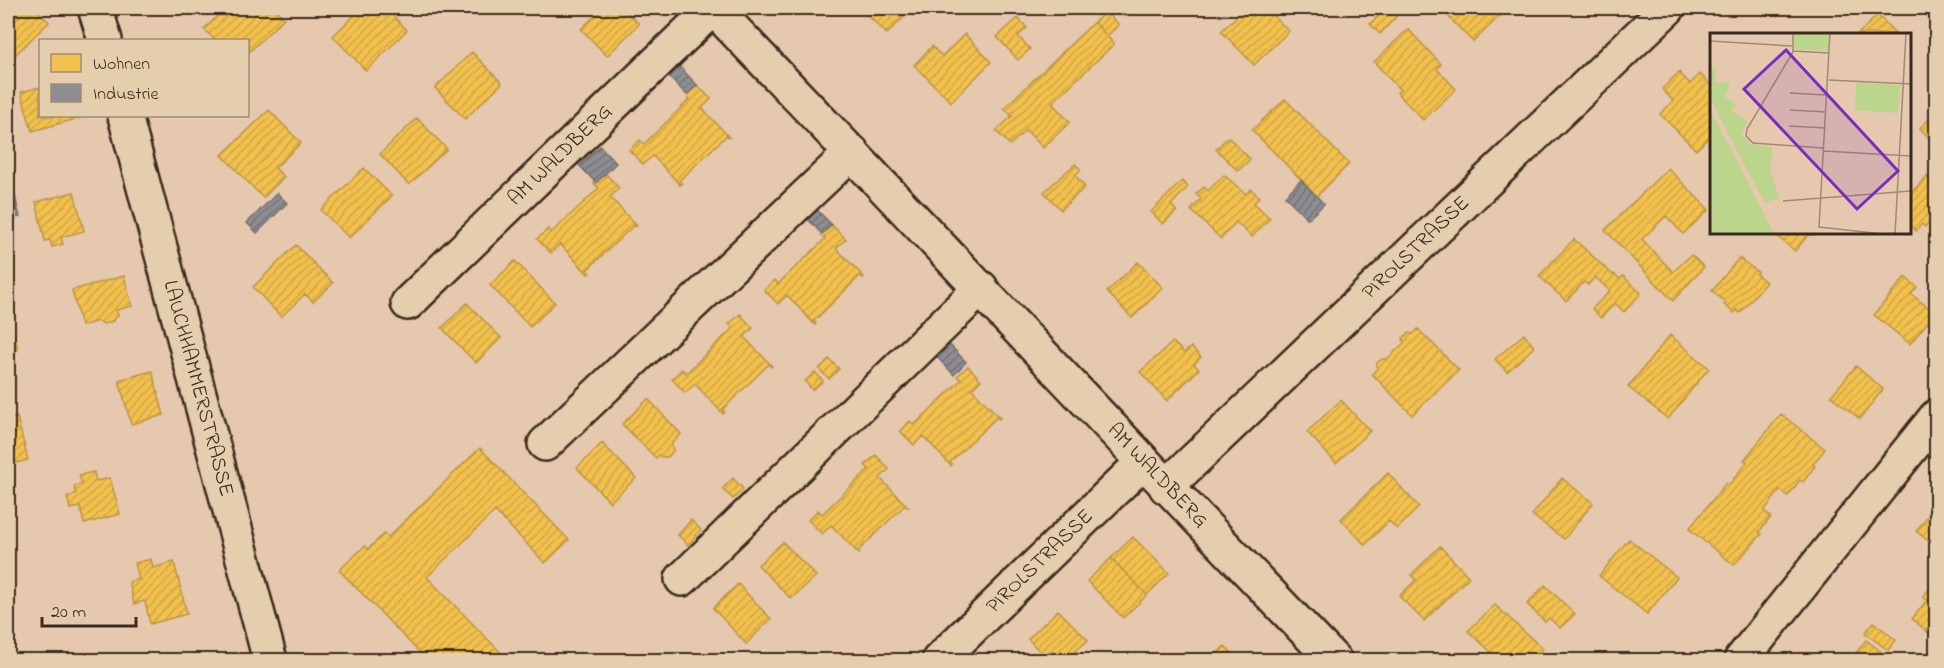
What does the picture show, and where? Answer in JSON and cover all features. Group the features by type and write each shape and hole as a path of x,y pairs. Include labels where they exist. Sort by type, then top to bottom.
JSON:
{"street":[{"path":"95,8 105,39"},
{"name":"AM WALDBERG","path":"408,303 713,8 1334,660"},
{"name":"PIROLSTRASSE","path":"1166,486 1668,8"},
{"name":"LAUCHHAMMERSTRASSE","path":"125,117 270,660"},
{"path":"545,444 852,152"},
{"path":"682,579 981,288"},
{"path":"1741,660 1936,417"},
{"name":"PIROLSTRASSE","path":"939,660 1143,462"}],"building: Wohnen":[{"path":"8,8 35,8 49,22 12,58 8,54"},
{"path":"226,8 274,8 284,18 249,52 249,39 214,39 204,29"},
{"path":"362,8 385,8 407,30 366,71 333,36"},
{"path":"603,8 623,8 639,24 607,56 581,29"},
{"path":"860,8 913,8 887,34"},
{"path":"1246,8 1265,8 1289,31 1254,65 1221,31"},
{"path":"1386,8 1396,17 1380,34 1370,24"},
{"path":"1440,8 1502,8 1505,11 1473,42"},
{"path":"1106,12 1119,25 1107,36 1094,22"},
{"path":"1878,15 1895,33 1859,33"},
{"path":"1018,18 1027,28 1018,36 1030,49 1018,60 997,37"},
{"path":"1094,22 1114,44 1052,103 1070,122 1043,148 1026,130 1010,145 996,131 1012,116 1004,108"},
{"path":"1408,29 1441,64 1437,69 1456,89 1423,120 1397,93 1400,90 1374,62"},
{"path":"965,34 991,62 951,102 914,65 932,46 942,56"},
{"path":"472,52 502,83 465,119 435,88"},
{"path":"1679,72 1690,84 1700,74 1710,84 1710,136 1696,150 1660,114 1673,101 1662,89"},
{"path":"697,85 711,99 702,108 730,138 726,136 679,181 682,184 680,185 653,156 643,164 629,150 640,140 644,144 690,99 687,95"},
{"path":"39,87 39,117 84,117 32,131 21,92"},
{"path":"1285,99 1349,164 1317,196 1252,130"},
{"path":"269,110 301,143 275,168 284,177 263,198 222,155"},
{"path":"1936,112 1936,146 1920,128"},
{"path":"417,118 447,149 409,185 380,154"},
{"path":"1228,137 1250,159 1238,171 1216,149"},
{"path":"1075,164 1081,170 1075,175 1085,187 1061,210 1044,192"},
{"path":"364,168 392,196 349,238 321,210"},
{"path":"1668,168 1709,210 1683,234 1666,216 1642,239 1673,272 1691,255 1704,267 1673,301 1605,230"},
{"path":"606,174 619,188 610,197 637,226 634,225 587,270 590,273 588,274 560,244 551,253 537,239 548,229 551,233 599,188 594,184"},
{"path":"1224,175 1246,194 1251,189 1259,197 1254,203 1270,218 1252,237 1236,222 1221,239 1191,210 1201,199 1196,194 1204,187 1208,191"},
{"path":"1927,176 1936,185 1936,215 1925,227 1922,224 1916,231 1911,226 1911,193"},
{"path":"1182,181 1188,187 1171,205 1177,211 1163,224 1151,212"},
{"path":"74,192 84,231 61,237 63,244 52,247 50,240 45,241 36,202"},
{"path":"832,225 846,239 836,248 864,277 860,276 814,321 815,325 787,295 778,304 764,290 775,280 778,284 825,239 821,235"},
{"path":"1774,234 1815,234 1808,235 1795,251"},
{"path":"1574,239 1613,275 1620,279 1623,276 1641,293 1624,312 1615,303 1601,318 1592,309 1610,291 1595,277 1588,285 1584,282 1566,301 1539,276"},
{"path":"296,245 333,283 313,302 305,294 281,317 253,287"},
{"path":"1739,258 1758,272 1756,274 1766,282 1740,313 1736,310 1734,313 1712,291"},
{"path":"515,261 555,303 530,327 490,285"},
{"path":"1138,262 1163,288 1132,318 1107,292"},
{"path":"124,276 132,306 116,310 118,315 113,321 104,324 98,321 81,326 72,290"},
{"path":"1905,277 1917,287 1911,294 1935,313 1910,344 1874,315"},
{"path":"467,303 501,338 476,363 442,328"},
{"path":"740,314 753,328 744,337 772,366 769,364 722,410 725,412 723,414 695,384 685,393 672,379 682,369 686,373 733,328 729,324"},
{"path":"8,325 13,327 18,350 8,353"},
{"path":"1418,329 1459,370 1412,415 1372,374 1377,369 1377,363 1382,359 1387,359 1404,343 1403,338"},
{"path":"1524,334 1534,347 1507,372 1495,359"},
{"path":"1670,335 1709,368 1668,419 1628,387"},
{"path":"1173,342 1184,353 1191,347 1201,357 1194,364 1199,369 1167,401 1140,372"},
{"path":"829,359 839,369 829,379 819,369"},
{"path":"968,366 981,380 972,389 1000,418 997,417 950,462 951,466 923,436 914,445 900,431 910,421 914,425 961,380 957,376"},
{"path":"1856,366 1883,389 1860,419 1831,396"},
{"path":"152,371 164,415 131,424 119,380"},
{"path":"815,372 823,381 812,390 805,381"},
{"path":"648,399 681,434 672,443 673,451 668,457 659,455 656,458 622,424"},
{"path":"1341,400 1370,431 1336,463 1307,432"},
{"path":"1781,414 1825,449 1803,482 1800,480 1788,496 1780,490 1764,511 1771,517 1759,532 1762,534 1734,565 1689,529 1726,483 1729,485 1747,462 1744,460"},
{"path":"17,417 28,460 8,465 8,420"},
{"path":"602,443 636,478 610,502 577,468"},
{"path":"480,448 569,540 545,563 495,511 427,577 508,660 427,660 339,570 365,546 368,549 384,534 388,537"},
{"path":"876,455 889,469 880,478 908,507 904,506 858,551 859,554 831,525 822,534 808,520 818,510 822,514 869,469 865,465"},
{"path":"94,472 96,481 110,478 120,514 84,524 80,507 70,509 67,497 76,494 74,486 82,484 79,475"},
{"path":"1388,473 1419,507 1397,529 1389,521 1365,545 1341,519"},
{"path":"733,478 743,489 733,499 722,489"},
{"path":"1562,478 1593,503 1564,539 1532,515"},
{"path":"1936,505 1936,547 1916,531"},
{"path":"691,520 701,530 688,545 678,535"},
{"path":"1133,537 1169,573 1147,595 1111,558"},
{"path":"1629,539 1677,577 1647,614 1599,576"},
{"path":"783,542 816,576 791,599 758,565"},
{"path":"1440,546 1469,577 1424,621 1399,596 1416,580 1411,575"},
{"path":"1111,558 1147,595 1123,618 1087,581"},
{"path":"151,559 153,568 174,562 187,614 150,624 145,601 134,604 129,582 139,579 135,563"},
{"path":"738,584 771,619 746,644 713,608"},
{"path":"1545,585 1575,614 1560,628 1549,618 1545,622 1527,604"},
{"path":"1932,585 1936,589 1936,639 1912,619 1927,600 1923,597"},
{"path":"1495,605 1543,649 1532,660 1526,660 1521,656 1517,660 1500,660 1468,631"},
{"path":"1058,610 1088,640 1066,660 1048,660 1028,639"},
{"path":"1874,622 1896,640 1888,650 1865,633"},
{"path":"1866,640 1892,660 1850,660"},
{"path":"1225,646 1239,660 1210,660"}],"building: Industrie":[{"path":"678,65 697,85 687,95 667,75"},
{"path":"600,146 616,163 596,183 579,165"},
{"path":"1301,180 1324,204 1308,219 1285,196"},
{"path":"13,188 20,217 8,220 8,189"},
{"path":"277,193 287,203 257,233 247,223"},
{"path":"813,206 832,225 822,234 804,215"},
{"path":"949,344 966,362 954,375 936,356"}]}
